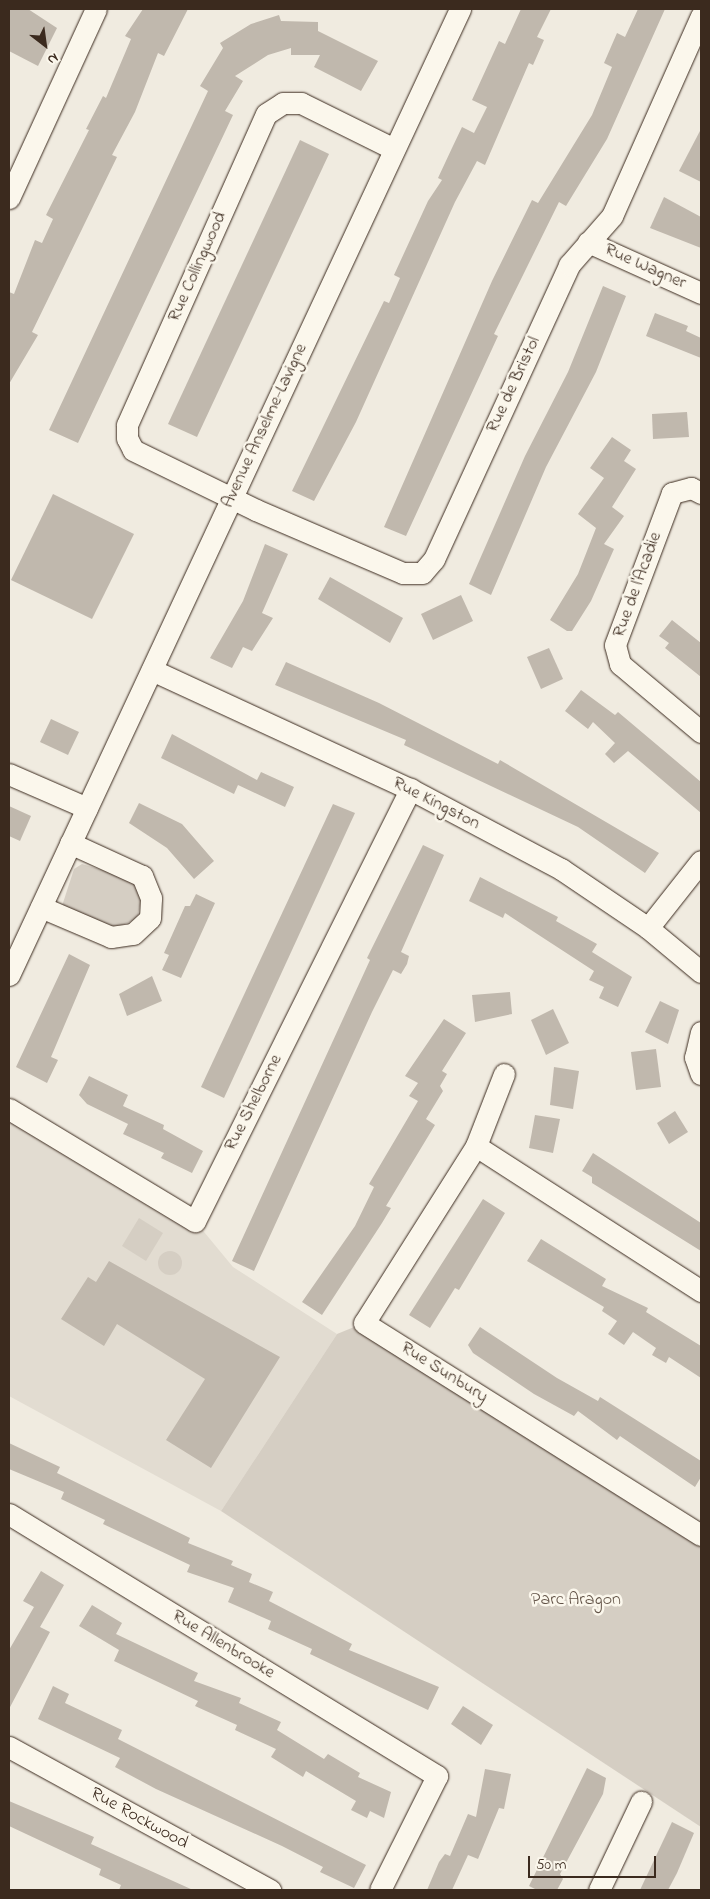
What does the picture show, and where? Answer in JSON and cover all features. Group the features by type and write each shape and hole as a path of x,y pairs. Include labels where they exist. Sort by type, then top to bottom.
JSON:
{"street":[{"path":"11,187 96,9"},
{"name":"Avenue Anselme-Lavigne","path":"9,975 460,9"},
{"name":"Rue de Bristol","path":"232,498 403,573 422,573 434,559 569,265 612,216 701,16"},
{"name":"Rue Collingwood","path":"232,498 133,450 127,425 266,114 283,102 301,103 394,149"},
{"name":"Rue Wagner","path":"588,242 701,292"},
{"name":"Rue de l'Acadie","path":"701,492 691,488 672,493 616,645 620,664 701,732"},
{"name":"Rue Kingston","path":"152,670 410,789 561,869 648,928 701,972"},
{"path":"9,774 87,808"},
{"name":"Rue Shelborne","path":"9,1109 195,1221 410,789"},
{"path":"41,907 111,937 133,934 150,918 151,898 142,876 70,843"},
{"path":"648,928 701,861"},
{"path":"701,1032 695,1057 701,1074"},
{"name":"Rue Sunbury","path":"504,1074 476,1146 364,1323 701,1534"},
{"path":"476,1146 701,1291"},
{"name":"Rue Allenbrooke","path":"11,1521 437,1776 380,1890"},
{"name":"Rue Rockwood","path":"9,1747 270,1890"},
{"path":"599,1890 641,1802"}],"shaded area":[{"path":"9,1109 195,1221 233,1267 337,1334 221,1511 9,1396"}],"green space":[{"path":"82,864 132,879 142,896 137,919 112,929 62,906 74,869"},
{"path":"139,1218 163,1233 146,1261 122,1246"},
{"path":"170,1251 175,1252 181,1258 181,1268 175,1274 170,1275 165,1274 159,1268 158,1263 159,1258 165,1252"},
{"name":"Parc Aragon","path":"364,1323 701,1535 701,1827 221,1511 337,1334"}],"building":[{"path":"9,9 28,9 57,28 38,66 9,51"},
{"path":"143,9 188,9 164,56 158,53 135,112 112,155 117,157 32,332 38,335 9,384 9,292 14,294 35,240 42,243 53,219 46,215 89,130 86,129 103,96 106,98 131,39 125,36"},
{"path":"521,9 551,9 537,37 544,40 533,65 529,63 485,165 477,161 455,202 356,422 314,501 292,491 384,301 389,303 400,278 394,275 428,201 442,180 438,178 462,127 474,133 487,107 472,100 499,41 505,44"},
{"path":"638,9 665,9 607,139 566,206 559,202 494,334 498,336 406,536 384,527 492,281 532,200 538,203 592,115 612,67 604,63 617,33 625,37"},
{"path":"279,15 281,21 318,22 318,31 378,61 361,91 314,67 320,55 291,55 291,48 268,55 235,76 243,81 225,111 233,115 78,443 49,430 208,91 200,86 223,48 220,43 251,24"},
{"path":"701,129 701,182 679,171"},
{"path":"300,140 329,154 197,437 168,424"},
{"path":"664,197 701,217 701,248 650,228"},
{"path":"603,286 626,296 596,372 546,467 491,595 469,584 525,456 568,372"},
{"path":"655,313 688,326 686,331 701,338 701,358 646,336"},
{"path":"687,412 689,437 653,439 652,414"},
{"path":"612,437 631,450 624,461 636,469 612,507 624,516 604,544 614,549 591,601 572,631 567,631 550,620 578,574 596,528 578,514 604,478 590,468"},
{"path":"53,494 134,534 92,619 11,580"},
{"path":"265,544 288,554 262,613 273,618 252,651 243,647 232,668 210,658 243,601"},
{"path":"330,577 403,618 390,643 318,599"},
{"path":"461,595 473,621 433,640 421,614"},
{"path":"672,620 701,643 701,677 665,648 669,643 659,636"},
{"path":"549,648 563,679 541,689 527,657"},
{"path":"286,662 379,703 498,764 500,760 659,853 645,873 578,827 404,745 406,740 275,685"},
{"path":"581,690 615,715 618,712 701,782 701,813 628,751 614,763 605,754 615,743 593,722 588,729 565,711"},
{"path":"51,719 79,732 68,755 40,742"},
{"path":"172,734 257,780 261,772 294,787 285,807 238,785 234,794 161,758"},
{"path":"139,803 182,824 214,861 194,879 167,848 129,823"},
{"path":"333,804 355,813 224,1098 201,1087"},
{"path":"9,806 31,816 20,841 9,836"},
{"path":"423,845 444,855 401,952 409,956 407,964 401,974 393,970 372,1012 254,1271 232,1261 370,960 367,958"},
{"path":"480,877 558,917 556,921 597,944 592,952 632,977 618,1007 599,998 604,987 589,980 594,971 505,913 503,918 469,901"},
{"path":"196,894 215,903 181,978 162,970 169,955 164,953 185,906 190,906"},
{"path":"69,954 90,965 51,1057 58,1060 47,1083 16,1067"},
{"path":"152,976 162,1001 127,1016 119,994"},
{"path":"510,992 512,1014 475,1022 472,995"},
{"path":"660,1001 679,1010 668,1044 645,1032"},
{"path":"553,1009 569,1043 546,1055 531,1020"},
{"path":"444,1019 466,1033 442,1071 447,1074 440,1086 443,1091 426,1119 435,1125 386,1206 391,1208 322,1315 302,1302 355,1226 374,1187 369,1184 418,1101 409,1096 418,1083 405,1076"},
{"path":"656,1049 661,1087 636,1090 631,1052"},
{"path":"554,1067 579,1071 573,1109 550,1105"},
{"path":"89,1076 128,1095 123,1106 164,1125 163,1129 203,1151 192,1173 161,1158 164,1153 123,1134 128,1124 87,1104 79,1095"},
{"path":"675,1111 688,1132 669,1144 657,1123"},
{"path":"535,1115 560,1119 553,1153 529,1148"},
{"path":"593,1153 701,1223 701,1251 592,1183 592,1177 582,1171"},
{"path":"483,1199 505,1213 459,1290 455,1288 430,1328 409,1315"},
{"path":"541,1239 606,1279 602,1286 648,1308 646,1312 701,1346 701,1378 669,1357 666,1363 652,1355 656,1348 633,1332 624,1345 608,1334 617,1321 602,1311 604,1307 527,1261"},
{"path":"109,1261 280,1357 211,1468 166,1440 205,1379 117,1324 104,1346 61,1319 88,1277 96,1282"},
{"path":"480,1327 557,1378 598,1401 600,1397 701,1461 701,1477 695,1487 620,1436 617,1440 578,1411 574,1416 534,1394 473,1353 468,1345"},
{"path":"9,1443 60,1467 57,1473 190,1538 188,1543 233,1561 231,1565 252,1574 249,1582 273,1592 269,1601 352,1644 349,1650 439,1687 428,1710 310,1654 312,1649 268,1629 271,1621 228,1602 234,1588 187,1572 190,1565 103,1524 105,1520 61,1499 64,1492 9,1469"},
{"path":"41,1571 64,1585 40,1627 50,1632 9,1709 9,1650 34,1607 23,1601"},
{"path":"92,1605 122,1623 116,1634 198,1673 194,1681 241,1698 239,1703 281,1722 277,1730 324,1759 328,1754 360,1773 358,1777 391,1792 384,1818 370,1811 367,1818 351,1810 356,1801 306,1771 303,1777 271,1757 276,1749 235,1730 237,1725 195,1706 198,1701 114,1661 119,1650 79,1626"},
{"path":"53,1686 69,1694 65,1703 122,1730 118,1739 366,1865 354,1888 320,1872 323,1867 282,1846 156,1789 115,1767 120,1758 38,1719"},
{"path":"463,1706 493,1725 481,1745 451,1724"},
{"path":"587,1768 606,1778 603,1794 560,1874 563,1879 557,1890 537,1890 529,1886"},
{"path":"485,1769 511,1774 504,1809 499,1808 478,1859 468,1855 452,1890 427,1890 439,1862 445,1854 450,1856 468,1814 476,1817"},
{"path":"9,1801 94,1837 91,1844 193,1890 119,1890 121,1885 99,1875 101,1869 9,1826"},
{"path":"672,1822 694,1833 677,1873 668,1890 640,1890"}]}
